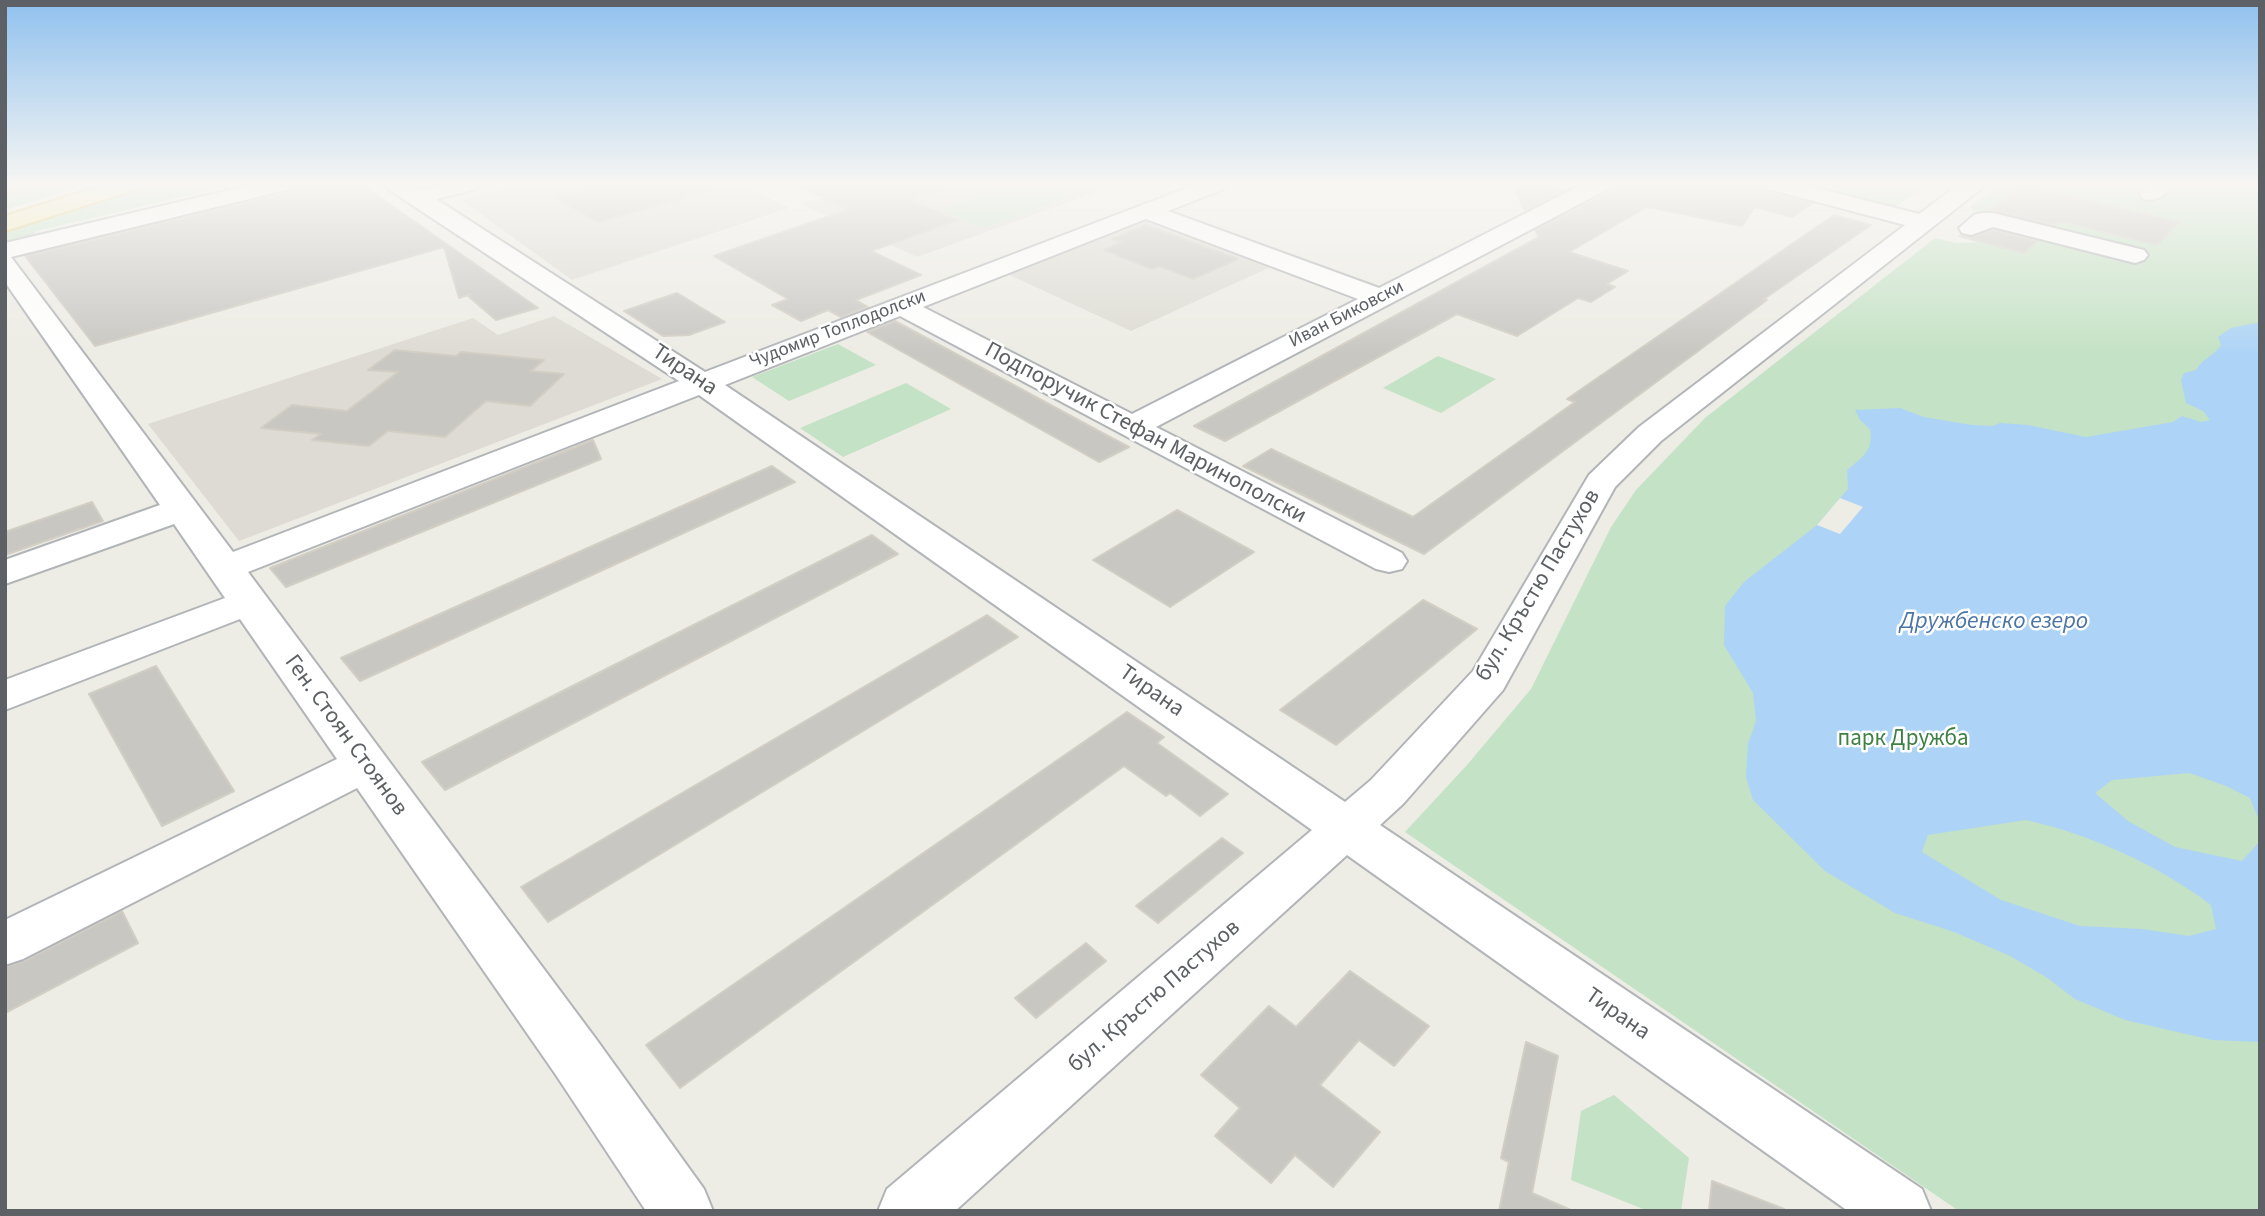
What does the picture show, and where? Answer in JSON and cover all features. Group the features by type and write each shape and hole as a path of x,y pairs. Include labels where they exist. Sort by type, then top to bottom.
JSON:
{"street":[{"path":"5,251 47,241"},
{"name":"Тирана","path":"485,241 702,383 1900,1211"},
{"name":"Чудомир Топлодолски","path":"225,568 1069,241"},
{"path":"1226,241 1380,298"},
{"name":"Иван Биковски","path":"1132,427 1485,241"},
{"name":"бул. Кръстю Пастухов","path":"909,1211 1387,792 1488,680 1601,482 1650,434 1899,241"},
{"path":"2018,241 2066,254"},
{"path":"2077,241 2135,255"},
{"name":"Ген. Стоян Стоянов","path":"5,263 366,764 682,1211"},
{"name":"Подпоручик Стефан Маринополски","path":"901,306 1389,561"},
{"path":"5,573 182,509"},
{"path":"5,696 249,602"},
{"path":"5,944 366,764"}],"shaded area":[{"path":"518,241 690,241 572,280"},
{"path":"881,241 962,241 917,257"},
{"path":"1083,241 1216,241 1277,264 1131,331 1003,272"},
{"path":"554,316 662,379 239,541 148,424 473,318 498,335"}],"green space":[{"name":"парк Дружба","path":"1931,241 2260,241 2260,1211 1959,1211 1405,832 1467,765 1531,689 1611,527 1636,490 1705,418"},
{"path":"838,344 876,365 789,401 752,377"},
{"path":"1438,356 1496,379 1441,413 1383,388"},
{"path":"906,383 951,409 843,457 800,428"},
{"path":"1614,1095 1689,1158 1681,1211 1648,1211 1571,1180 1581,1111"}],"water":[{"name":"Дружбенско езеро","path":"2260,322 2260,823 2250,798 2189,773 2112,780 2095,793 2128,821 2175,847 2242,861 2260,841 2260,1042 2212,1040 2125,1020 2075,999 2046,977 2010,956 1954,932 1895,913 1825,871 1753,800 1746,777 1748,744 1756,721 1753,693 1724,645 1725,606 1744,582 1817,525 1848,489 1847,470 1869,448 1871,436 1870,429 1860,420 1855,410 1900,408 1924,417 1972,425 2028,425 2086,437 2173,422 2182,416 2201,422 2210,420 2203,411 2186,403 2181,380 2184,373 2196,370 2221,345 2218,337 2231,328","holes":["2026,820 2051,826 2123,853 2191,890 2211,905 2216,929 2189,936 2142,929 2080,926 2001,900 1922,852 1928,835"]}],"pier":[{"path":"1840,498 1863,507 1840,534 1817,525"}],"building":[{"path":"88,241 442,241 538,308 496,320 468,296 471,294 459,298 444,247 95,346 25,256"},
{"path":"758,241 899,241 871,251 921,275 856,300 868,307 841,317 828,310 801,321 772,305 788,299 714,256"},
{"path":"1118,241 1189,241 1238,259 1193,279 1159,266 1152,269 1104,250 1122,242"},
{"path":"1532,241 1589,241 1569,252 1628,271 1607,284 1615,287 1591,302 1578,298 1517,336 1457,314 1225,441 1194,426"},
{"path":"1797,241 1848,241 1764,299 1767,300 1424,554 1243,466 1271,449 1413,517 1575,402 1567,399"},
{"path":"1977,241 2037,241 2024,253"},
{"path":"2140,241 2161,241 2157,245"},
{"path":"677,293 725,322 689,335 663,336 624,311"},
{"path":"895,321 1129,447 1099,462 867,332"},
{"path":"395,350 456,356 461,352 544,360 531,371 564,374 530,406 486,401 445,437 388,431 369,446 312,440 321,434 261,428 292,405 347,411 398,372 368,370"},
{"path":"593,440 601,459 286,587 270,568"},
{"path":"772,466 795,482 360,681 341,658"},
{"path":"92,502 103,521 5,555 5,532"},
{"path":"1177,510 1254,552 1170,607 1093,560"},
{"path":"872,535 898,554 445,790 422,762"},
{"path":"1423,600 1477,629 1336,745 1280,710"},
{"path":"987,615 1018,637 548,922 521,887"},
{"path":"156,666 234,791 162,826 89,694"},
{"path":"1127,712 1164,737 1157,743 1228,794 1200,816 1170,793 1166,796 1124,766 680,1088 646,1045"},
{"path":"1222,838 1243,853 1158,923 1136,906"},
{"path":"122,911 138,943 5,1013 5,967 24,961"},
{"path":"1086,943 1106,961 1036,1018 1015,998"},
{"path":"1350,971 1429,1026 1394,1066 1359,1040 1320,1085 1380,1132 1333,1187 1295,1155 1271,1183 1215,1136 1240,1108 1201,1075 1269,1006 1296,1027"},
{"path":"1526,1042 1558,1056 1532,1193 1573,1211 1499,1211 1509,1162 1501,1158"},
{"path":"1712,1181 1784,1209 1784,1211 1709,1211"}]}
